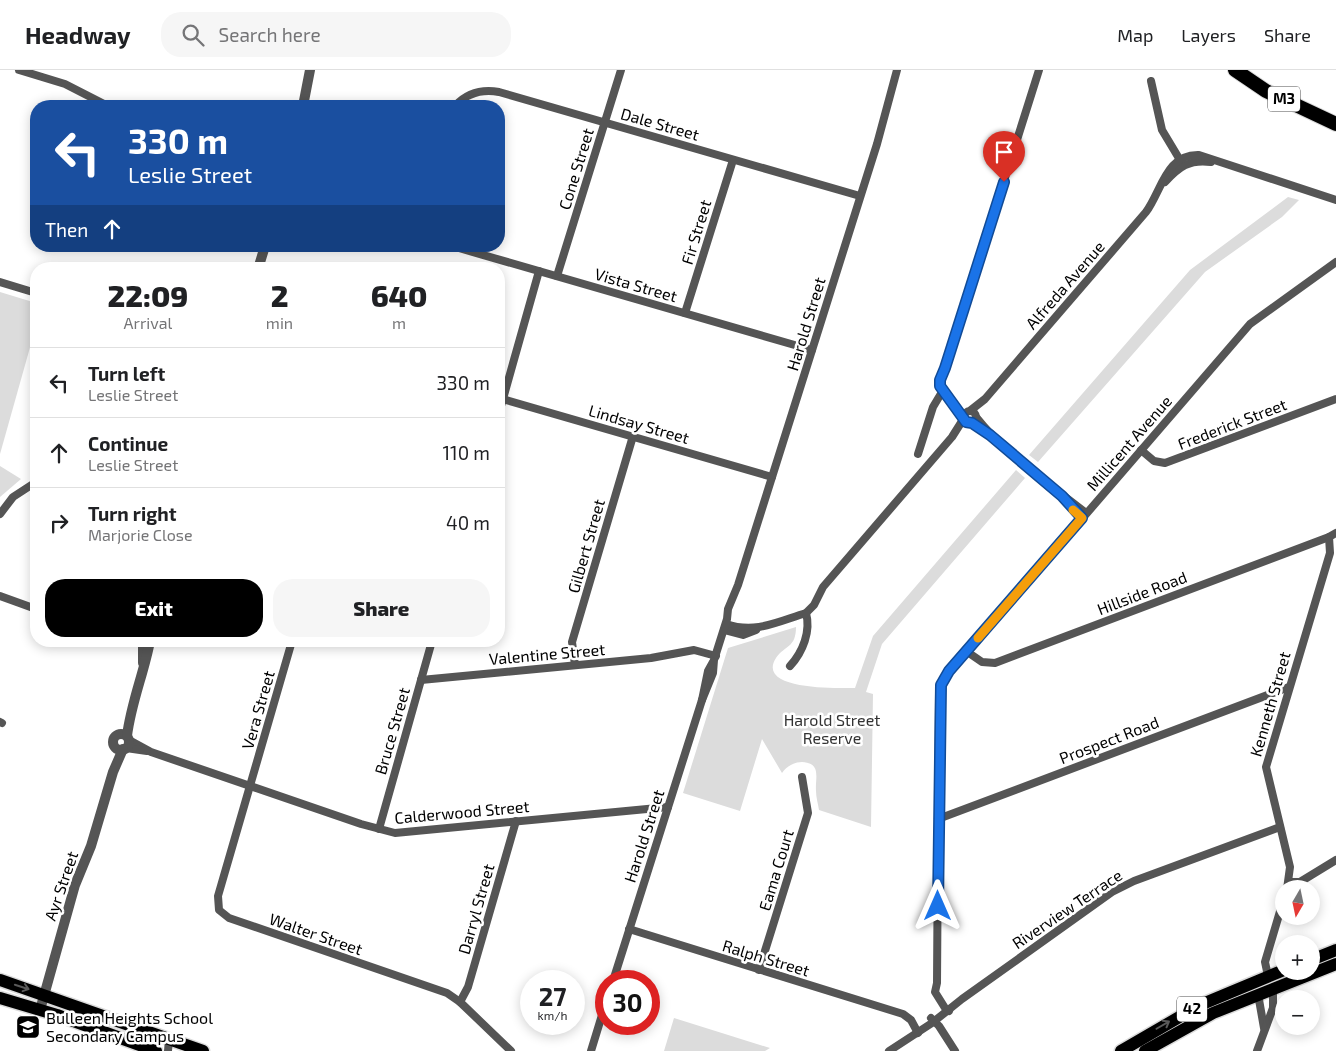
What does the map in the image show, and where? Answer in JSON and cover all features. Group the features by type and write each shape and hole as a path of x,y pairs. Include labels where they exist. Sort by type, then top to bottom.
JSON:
{"highway":[{"name":"M3","path":"1235,70 1266,91 1336,124"}],"main road":[{"path":"1320,956 1336,950"},
{"name":"42","path":"1145,1051 1199,1020 1258,994 1336,964"},
{"name":"42","path":"1121,1051 1200,1005 1275,973"},
{"path":"1258,994 1260,986 1268,976 1273,988"},
{"path":"0,980 44,994 169,1045 203,1051"},
{"path":"0,998 40,1010 155,1051"}],"street":[{"path":"19,70 66,84 97,100"},
{"name":"Cone Street","path":"557,276 621,70"},
{"name":"Harold Street","path":"616,970 702,700 708,671 733,610 738,585 877,144 897,70"},
{"path":"918,454 933,407 942,391 945,368 1039,70"},
{"path":"304,100 310,71"},
{"path":"1151,81 1162,130 1181,162 1220,163 1336,200"},
{"name":"Dale Street","path":"463,100 473,93 492,91 860,196"},
{"name":"Fir Street","path":"685,313 732,160"},
{"name":"Alfreda Avenue","path":"806,613 814,605 823,587 1146,212 1162,185 1181,162"},
{"name":"Vista Street","path":"473,252 812,350"},
{"name":"Millicent Avenue","path":"947,1008 937,983 940,688 945,676 1250,324 1336,262"},
{"path":"505,385 539,271"},
{"path":"0,282 30,291"},
{"path":"942,391 1084,516"},
{"name":"Lindsay Street","path":"505,399 772,477"},
{"name":"Frederick Street","path":"1141,450 1154,461 1165,463 1336,399"},
{"name":"Gilbert Street","path":"574,665 572,642 633,436"},
{"path":"0,514 14,497 30,486"},
{"name":"Hillside Road","path":"966,652 982,662 995,662 1332,535"},
{"name":"Kenneth Street","path":"1289,880 1290,866 1266,766 1330,553 1332,535"},
{"path":"0,596 30,607"},
{"path":"0,600 10,601"},
{"path":"726,624 742,629 760,628 806,613 808,630 797,657 790,666"},
{"name":"Ayr Street","path":"40,1010 75,885 90,846 123,742 142,669 149,654 147,647"},
{"name":"Vera Street","path":"250,786 290,647"},
{"name":"Bruce Street","path":"378,829 430,647"},
{"name":"Valentine Street","path":"421,680 676,654 697,650 716,655"},
{"name":"Prospect Road","path":"938,819 1289,688"},
{"name":"Calderwood Street","path":"123,742 378,829 400,833 668,807"},
{"name":"Eama Court","path":"760,970 808,813 802,776"},
{"name":"Walter Street","path":"250,786 218,896 218,906 221,912 229,918 444,992 460,1002 512,1051"},
{"name":"Darryl Street","path":"460,1002 468,987 516,822"},
{"name":"Riverview Terrace","path":"889,1051 916,1030 933,1021 947,1008 1121,887 1280,827"},
{"path":"1303,880 1336,860"},
{"path":"1268,976 1264,962 1276,925"},
{"name":"Ralph Street","path":"629,929 894,1012 916,1030"},
{"path":"1257,1051 1273,1008 1273,988"},
{"path":"1258,994 1264,1028"},
{"path":"933,1021 955,1051"},
{"path":"591,1051 596,1035"}],"green space":[{"path":"1288,197 1299,200 1282,217 1205,272 1038,462 1029,455 1190,270"},
{"path":"0,292 30,301 30,347 0,454"},
{"path":"0,466 21,479 0,497"},
{"name":"Harold Street Reserve","path":"1016,470 1025,478 882,644 866,692 873,694 871,827 819,810 815,768 808,763 799,762 786,768 782,773 762,739 740,811 683,793 728,648 796,627 796,634 792,643 776,658 773,669 778,677 788,682 802,685 855,688 873,636"},
{"path":"674,1018 770,1048 765,1051 664,1051"}],"slow traffic":[{"path":"978,638 1082,518 1073,510"}],"place":[{"name":"Bulleen Heights School Secondary Campus","path":"28,1027"}],"route":[{"path":"938,906 939,694 941,685 949,671 1082,518 1062,496 990,435 972,423 966,422 964,416 944,396 940,386 941,375 945,368 1004,182"}]}
